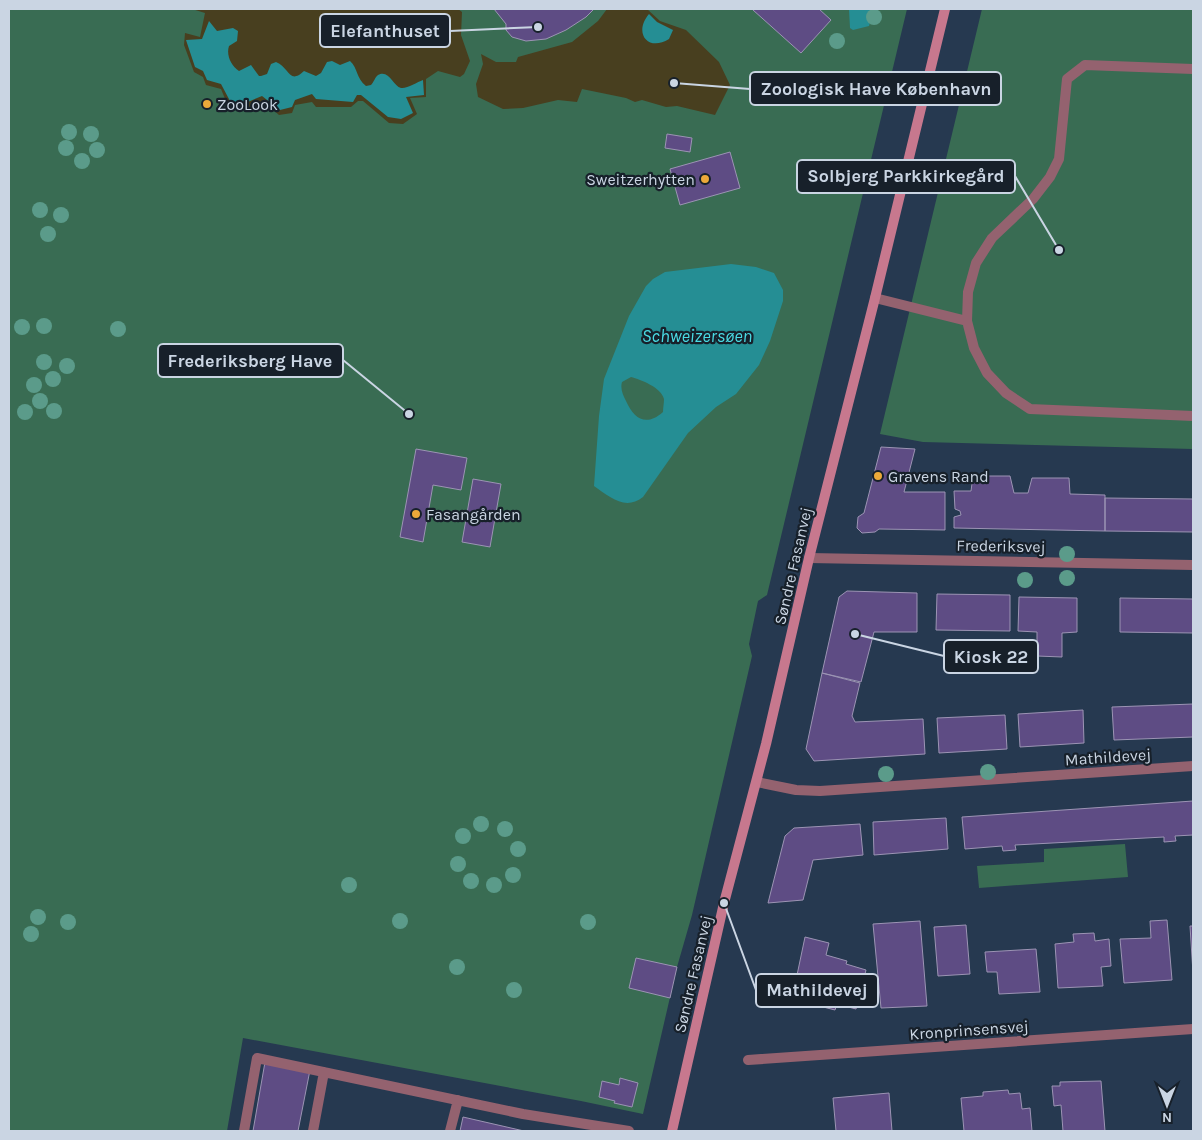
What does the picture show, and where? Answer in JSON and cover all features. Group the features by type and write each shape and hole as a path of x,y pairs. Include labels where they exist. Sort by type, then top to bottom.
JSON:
{"street":[{"name":"Søndre Fasanvej","path":"672,1131 724,903 757,782 809,558 875,298 945,9"},
{"path":"1193,68 1085,65 1067,79 1059,159 1050,177 1033,199 992,238 976,263 968,292 967,321 974,348 987,373 1006,394 1030,408 1193,416"},
{"path":"875,298 967,321"},
{"name":"Frederiksvej","path":"809,558 1193,565"},
{"name":"Mathildevej","path":"757,782 796,790 820,791 1193,766"},
{"name":"Kronprinsensvej","path":"748,1060 1193,1029"},
{"path":"244,1131 257,1058 552,1119 629,1131"},
{"path":"313,1131 324,1072"},
{"path":"450,1131 458,1100"}],"shaded area":[{"path":"9,9 907,9 767,595 758,601 749,644 752,656 692,915 677,967 643,1114 243,1038 227,1131 9,1131"},
{"path":"982,9 1193,9 1193,449 923,442 880,434"},
{"path":"1125,844 1128,877 979,888 977,866 1044,862 1044,849"}],"sand":[{"path":"192,9 458,9 462,12 461,35 470,61 464,74 460,77 438,71 426,79 426,97 410,98 417,114 403,124 389,123 363,101 358,101 351,107 316,107 312,102 295,105 292,113 279,115 263,101 243,110 228,106 221,89 206,85 203,77 194,72 184,45 185,33 200,37 205,13"},
{"path":"607,9 647,9 660,21 686,30 719,62 730,85 715,115 677,106 666,107 642,100 635,102 626,98 582,89 577,102 558,100 523,108 503,109 478,97 476,84 483,64 481,54 496,62 516,62 518,57 572,42 598,21"}],"water":[{"path":"849,9 874,9 869,26 853,30 850,28"},
{"path":"649,14 657,22 673,30 669,39 655,43 649,42 645,38 642,28"},
{"path":"209,21 217,31 233,28 238,31 237,41 229,46 228,53 232,63 239,71 251,65 261,76 267,74 271,64 276,62 292,76 299,75 304,71 316,76 321,73 327,62 332,61 340,65 350,61 360,80 366,86 371,85 378,75 385,74 401,88 423,80 424,95 406,97 413,113 401,119 388,117 361,95 357,95 353,102 316,99 312,94 295,100 292,107 280,110 262,96 243,104 230,101 221,84 207,80 203,71 195,67 186,40 202,39"},
{"name":"Schweizersøen","path":"731,264 756,267 774,273 783,290 783,301 770,341 759,365 736,394 716,407 688,433 643,497 630,503 624,503 612,498 594,486 599,416 604,379 629,316 646,286 665,272","holes":["631,377 650,385 662,395 664,399 663,412 657,417 646,420 641,419 629,407 621,387 622,382"]}],"building":[{"path":"494,9 594,9 586,17 566,30 546,39 526,41 512,37 506,30 506,24"},
{"path":"819,9 831,20 801,53 753,10"},
{"path":"667,134 692,138 690,152 665,148"},
{"name":"Sweitzerhytten","path":"730,152 740,188 680,205 670,169"},
{"path":"881,447 915,449 904,492 945,492 945,530 879,529 875,532 862,533 857,528 858,517 864,513"},
{"name":"Fasangården","path":"416,449 467,458 461,490 433,485 423,542 400,537"},
{"path":"973,476 1010,476 1014,493 1028,493 1032,478 1069,478 1070,494 1105,495 1105,531 954,528 954,517 961,515 960,511 955,509 954,491 971,491"},
{"path":"473,479 501,484 490,547 462,542"},
{"path":"1105,498 1193,499 1193,532 1105,531"},
{"path":"847,591 917,593 917,632 874,632 861,682 822,673 839,597"},
{"path":"937,594 1010,595 1010,631 936,630"},
{"path":"1019,597 1077,598 1077,632 1062,633 1062,657 1037,656 1037,632 1018,631"},
{"path":"1120,598 1193,599 1193,633 1120,632"},
{"path":"822,673 860,683 852,716 855,722 923,719 925,754 814,761 806,749"},
{"path":"1193,704 1193,737 1114,740 1112,707"},
{"path":"1083,710 1084,743 1020,747 1018,714"},
{"path":"1005,715 1007,749 939,753 937,718"},
{"path":"1193,801 1193,835 1175,836 1176,841 1164,842 1164,837 1015,845 1016,850 1003,851 1002,846 965,849 962,817"},
{"path":"946,818 948,849 874,855 873,822"},
{"path":"860,824 863,855 813,860 803,900 768,903 785,836 794,828"},
{"path":"1167,920 1172,980 1124,983 1120,939 1151,938 1150,921"},
{"path":"920,921 927,1006 881,1008 873,924"},
{"path":"966,925 970,974 938,976 934,927"},
{"path":"1190,926 1193,926 1193,973"},
{"path":"1094,933 1095,941 1109,939 1111,966 1101,967 1103,986 1058,988 1055,944 1074,942 1073,934"},
{"path":"805,937 829,943 826,955 847,961 846,964 866,970 856,1009 837,1004 835,1010 792,999"},
{"path":"1036,949 1040,992 999,994 997,972 987,972 985,952"},
{"path":"636,958 677,967 670,998 629,988"},
{"path":"265,1062 310,1070 298,1131 253,1131"},
{"path":"620,1078 638,1083 632,1107 599,1097 602,1081 619,1085"},
{"path":"1101,1081 1105,1131 1063,1131 1061,1105 1054,1106 1052,1086 1060,1086 1060,1082"},
{"path":"1008,1090 1009,1094 1020,1093 1022,1109 1030,1108 1032,1131 964,1131 961,1098 983,1096 983,1092"},
{"path":"889,1093 892,1131 836,1131 833,1098"},
{"path":"463,1117 524,1131 460,1131"}],"place":[{"name":"Elefanthuset","path":"538,27"},
{"name":"Zoologisk Have København","path":"674,83"},
{"name":"ZooLook","path":"207,104"},
{"name":"Sweitzerhytten","path":"705,179"},
{"name":"Solbjerg Parkkirkegård","path":"1059,250"},
{"name":"Frederiksberg Have","path":"409,414"},
{"name":"Gravens Rand","path":"878,476"},
{"name":"Fasangården","path":"416,514"},
{"name":"Kiosk 22","path":"855,634"},
{"name":"Mathildevej","path":"724,903"}]}
